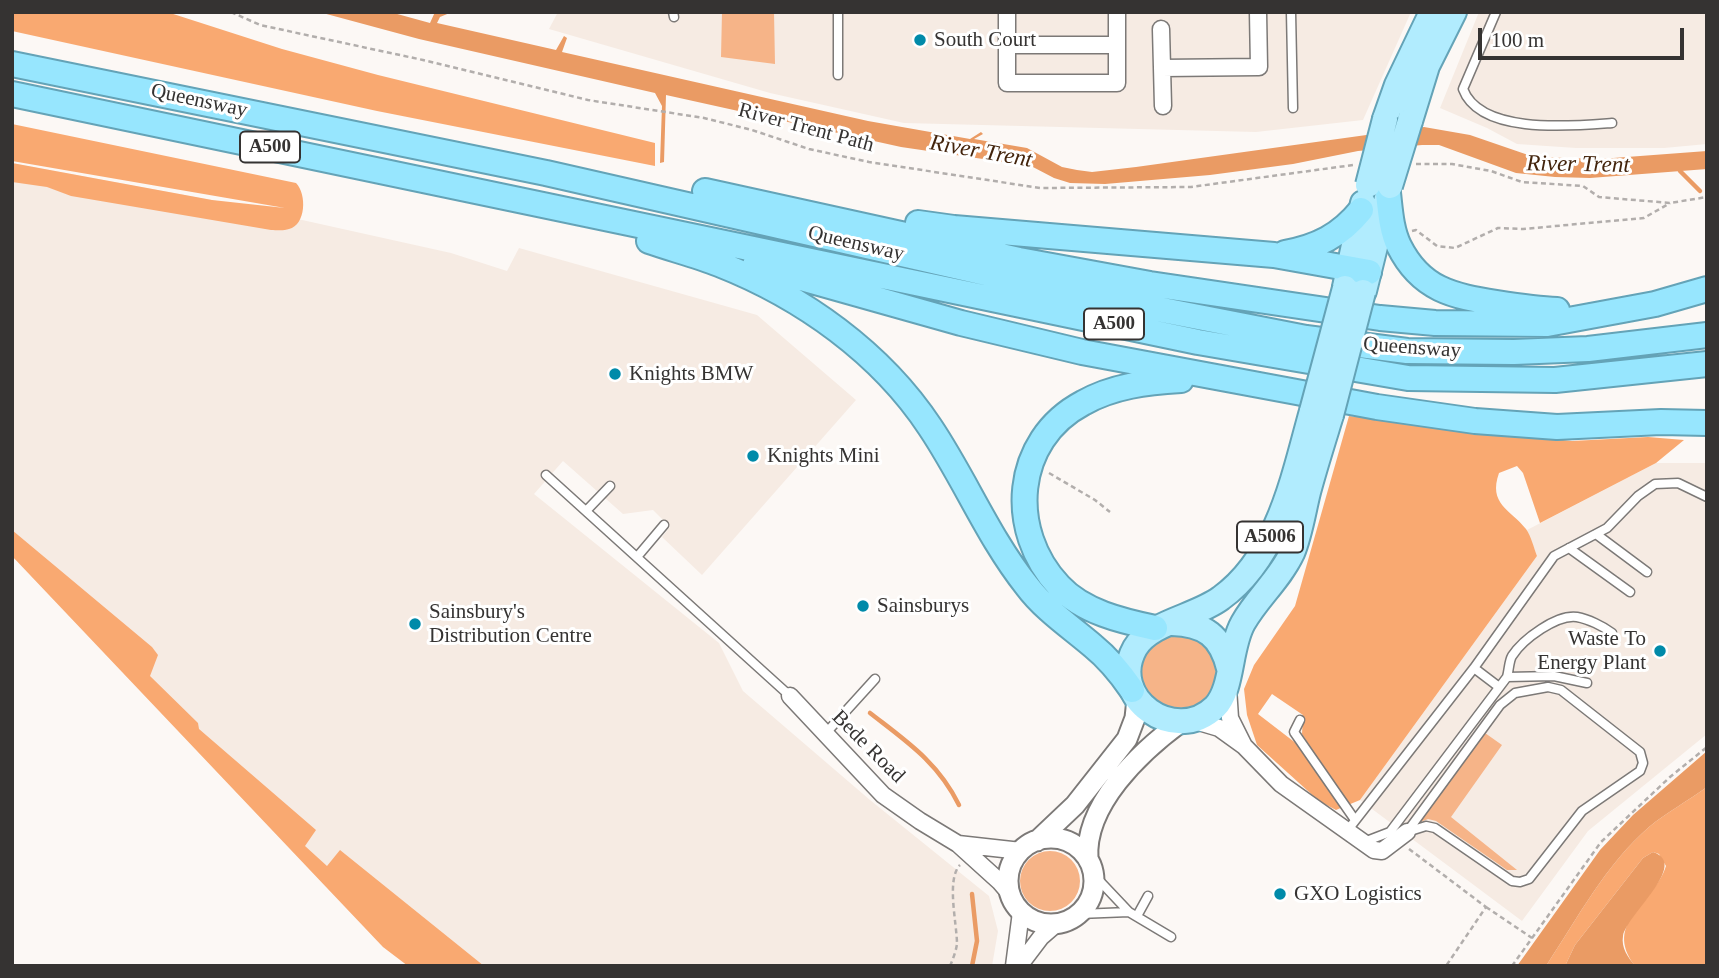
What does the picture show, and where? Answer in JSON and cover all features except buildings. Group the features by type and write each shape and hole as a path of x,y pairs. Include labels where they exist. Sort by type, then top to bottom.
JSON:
{"highway":[{"name":"Queensway","path":"12,64 546,173 1065,291 1306,338 1406,351 1514,352 1588,349 1707,335"},
{"name":"Queensway","path":"12,94 1198,342 1408,378 1555,380 1707,365"},
{"path":"546,173 705,191 954,228 1274,255 1356,280"},
{"path":"1376,182 1399,246 1424,277 1444,291 1456,297 1540,309 1616,311"},
{"path":"705,191 1032,262 1150,284 1380,318 1446,323 1547,324 1655,304 1707,289"},
{"path":"528,202 961,323 1082,352 1217,379 1475,421 1557,427 1661,422 1707,424"},
{"path":"528,202 718,264 806,307 853,342 878,365 929,425 996,542 1028,589 1117,669 1135,694"},
{"path":"1274,255 1321,244 1349,225 1361,210"},
{"path":"1164,626 1112,619 1060,588 1032,546 1025,520 1025,491 1029,467 1034,454 1051,430 1080,404 1121,387 1217,379"}],"main road":[{"name":"A5006","path":"1228,677 1235,642 1243,622 1292,552 1321,413 1356,280 1376,182 1385,119 1397,85 1432,12"},
{"name":"A5006","path":"1356,280 1361,210 1410,121 1427,66 1454,12"},
{"name":"A5006","path":"1164,626 1221,598 1239,582 1261,554 1277,524 1321,413"},
{"path":"1195,625 1213,636 1226,655 1228,677 1214,708 1200,718 1187,721 1159,718 1150,713 1135,694 1129,674 1134,651 1144,636 1164,626 1195,625"}],"street":[{"path":"1007,12 1007,83 1117,83 1117,12"},
{"path":"1162,68 1259,67 1258,12"},
{"path":"1161,29 1163,106"},
{"path":"1007,45 1117,45"},
{"path":"1228,677 1230,718 1244,746"},
{"path":"1016,966 1017,904 1010,872 1029,846 1075,805 1127,739 1135,718 1135,694"},
{"name":"Bede Road","path":"790,696 883,795 964,849 1017,904"},
{"path":"1017,904 1038,922 1056,924 1079,914 1093,892 1087,842 1094,818 1133,762 1144,751 1187,721 1219,728 1244,746 1281,784 1351,825 1374,850 1382,851 1402,836"},
{"path":"1029,846 1047,839 1066,841 1082,852 1091,867"},
{"name":"Bede Road","path":"964,849 1029,846"},
{"path":"1016,966 1056,924"}],"lane":[{"path":"838,12 838,75"},
{"path":"1291,12 1293,108"},
{"path":"1496,12 1463,89 1467,100 1477,110 1502,119 1541,126 1612,122"},
{"path":"546,475 790,696"},
{"path":"1300,720 1294,732 1351,825 1474,668 1553,556 1607,528 1638,496 1655,484 1678,483 1707,497"},
{"path":"586,511 610,486"},
{"path":"637,556 664,525"},
{"path":"1596,534 1647,572"},
{"path":"1569,548 1629,592"},
{"path":"1364,842 1390,832 1507,677 1511,657 1526,641 1553,620 1576,616 1612,633"},
{"path":"1474,668 1499,687"},
{"path":"1507,677 1554,676 1587,683"},
{"path":"825,734 875,679"},
{"path":"1548,687 1561,690 1640,751 1642,756 1640,771 1582,811 1524,881 1512,881 1435,828 1426,827 1402,836 1490,716 1515,693 1548,687"},
{"path":"1091,867 1133,914 1171,937"},
{"path":"1133,914 1148,896"},
{"path":"1079,914 1133,914"}],"path":[{"name":"River Trent Path","path":"231,12 260,25 423,60 588,100 704,118 809,149 869,162 1040,188 1376,182"},
{"path":"1405,164 1452,164 1491,171 1522,182 1583,186 1600,197 1670,203 1707,197"},
{"path":"1407,232 1416,230 1437,246 1454,248 1498,228 1523,229 1644,218 1670,203"},
{"path":"1029,467 1060,478 1110,512"},
{"path":"1512,966 1601,842 1670,777 1707,747"},
{"path":"1402,836 1486,906 1532,938"},
{"path":"950,966 957,947 953,892 956,869 964,849"},
{"path":"1446,966 1486,906"}],"shaded area":[{"path":"12,12 167,12 282,49 378,75 655,143 655,166 377,111 12,31"},
{"path":"558,12 1411,12 1363,120 1256,132 904,123 770,93 549,29"},
{"path":"722,12 774,12 775,64 721,57"},
{"path":"1479,12 1707,12 1707,144 1664,148 1576,148 1517,144 1440,108"},
{"path":"12,124 296,183 302,194 302,216 295,226 289,229 271,230 71,196 47,187 12,182 12,163 212,200 285,208 12,161"},
{"name":"Sainsbury's Distribution Centre","path":"12,163 212,200 451,253 507,271 519,248 757,315 856,400 702,575 662,537 670,527 653,510 623,514 563,461 534,494 719,643 743,691 870,800 989,896 998,931 992,966 408,966 383,947 12,556"},
{"path":"1349,416 1572,441 1648,437 1684,440 1656,463 1540,523 1523,473 1517,466 1499,473 1496,483 1498,499 1526,529 1537,556 1360,800 1348,805 1302,734 1303,715 1272,694 1258,714 1297,744 1343,807 1336,810 1319,801 1257,745 1247,715 1244,689 1254,665 1295,606"},
{"path":"1656,463 1707,463 1707,734 1588,831 1522,921 1360,800 1537,556 1527,530"},
{"path":"12,530 152,647 158,655 150,676 198,723 199,729 316,830 305,846 327,866 340,850 484,966 408,966 383,947 12,556"},
{"path":"1183,633 1207,645 1219,667 1215,691 1195,709 1171,712 1146,696 1139,673 1144,652 1165,635"},
{"path":"1485,733 1502,745 1451,817 1517,870 1507,870 1436,821 1428,819 1418,823"},
{"path":"1707,787 1707,966 1635,966 1626,951 1624,937 1627,925 1660,879 1666,866 1659,854 1653,852 1643,858 1575,945 1565,966 1546,966 1619,858 1649,827"},
{"path":"1050,851 1067,856 1075,864 1080,881 1075,898 1067,906 1050,911 1033,906 1025,898 1020,881 1025,864 1033,856"}],"water":[{"name":"River Trent","path":"319,12 390,12 430,23 435,12 452,12 440,17 437,23 556,50 564,36 567,38 562,52 868,121 970,139 981,132 983,134 974,139 1027,148 1062,167 1092,172 1424,127 1470,135 1534,157 1600,159 1707,151 1707,169 1590,178 1555,177 1516,173 1439,145 1422,145 1358,151 1293,164 1210,175 1105,184 1070,183 1031,166 901,147 666,95 664,162 660,163 662,106 655,93 419,39"},
{"path":"1707,751 1707,787 1649,827 1619,858 1546,966 1517,966 1600,850 1633,815"},
{"path":"1653,852 1662,858 1664,867 1661,878 1623,936 1624,948 1635,966 1565,966 1575,945 1643,858"}],"waterway":[{"path":"1680,171 1700,191"},
{"path":"870,713 931,764 959,805"},
{"path":"972,894 977,941 972,966"}],"place":[{"name":"South Court","path":"920,40"},
{"name":"Knights BMW","path":"615,374"},
{"name":"Knights Mini","path":"753,456"},
{"name":"Sainsburys","path":"863,606"},
{"name":"Sainsbury's Distribution Centre","path":"415,624"},
{"name":"Waste To Energy Plant","path":"1660,651"},
{"name":"GXO Logistics","path":"1280,894"}]}
